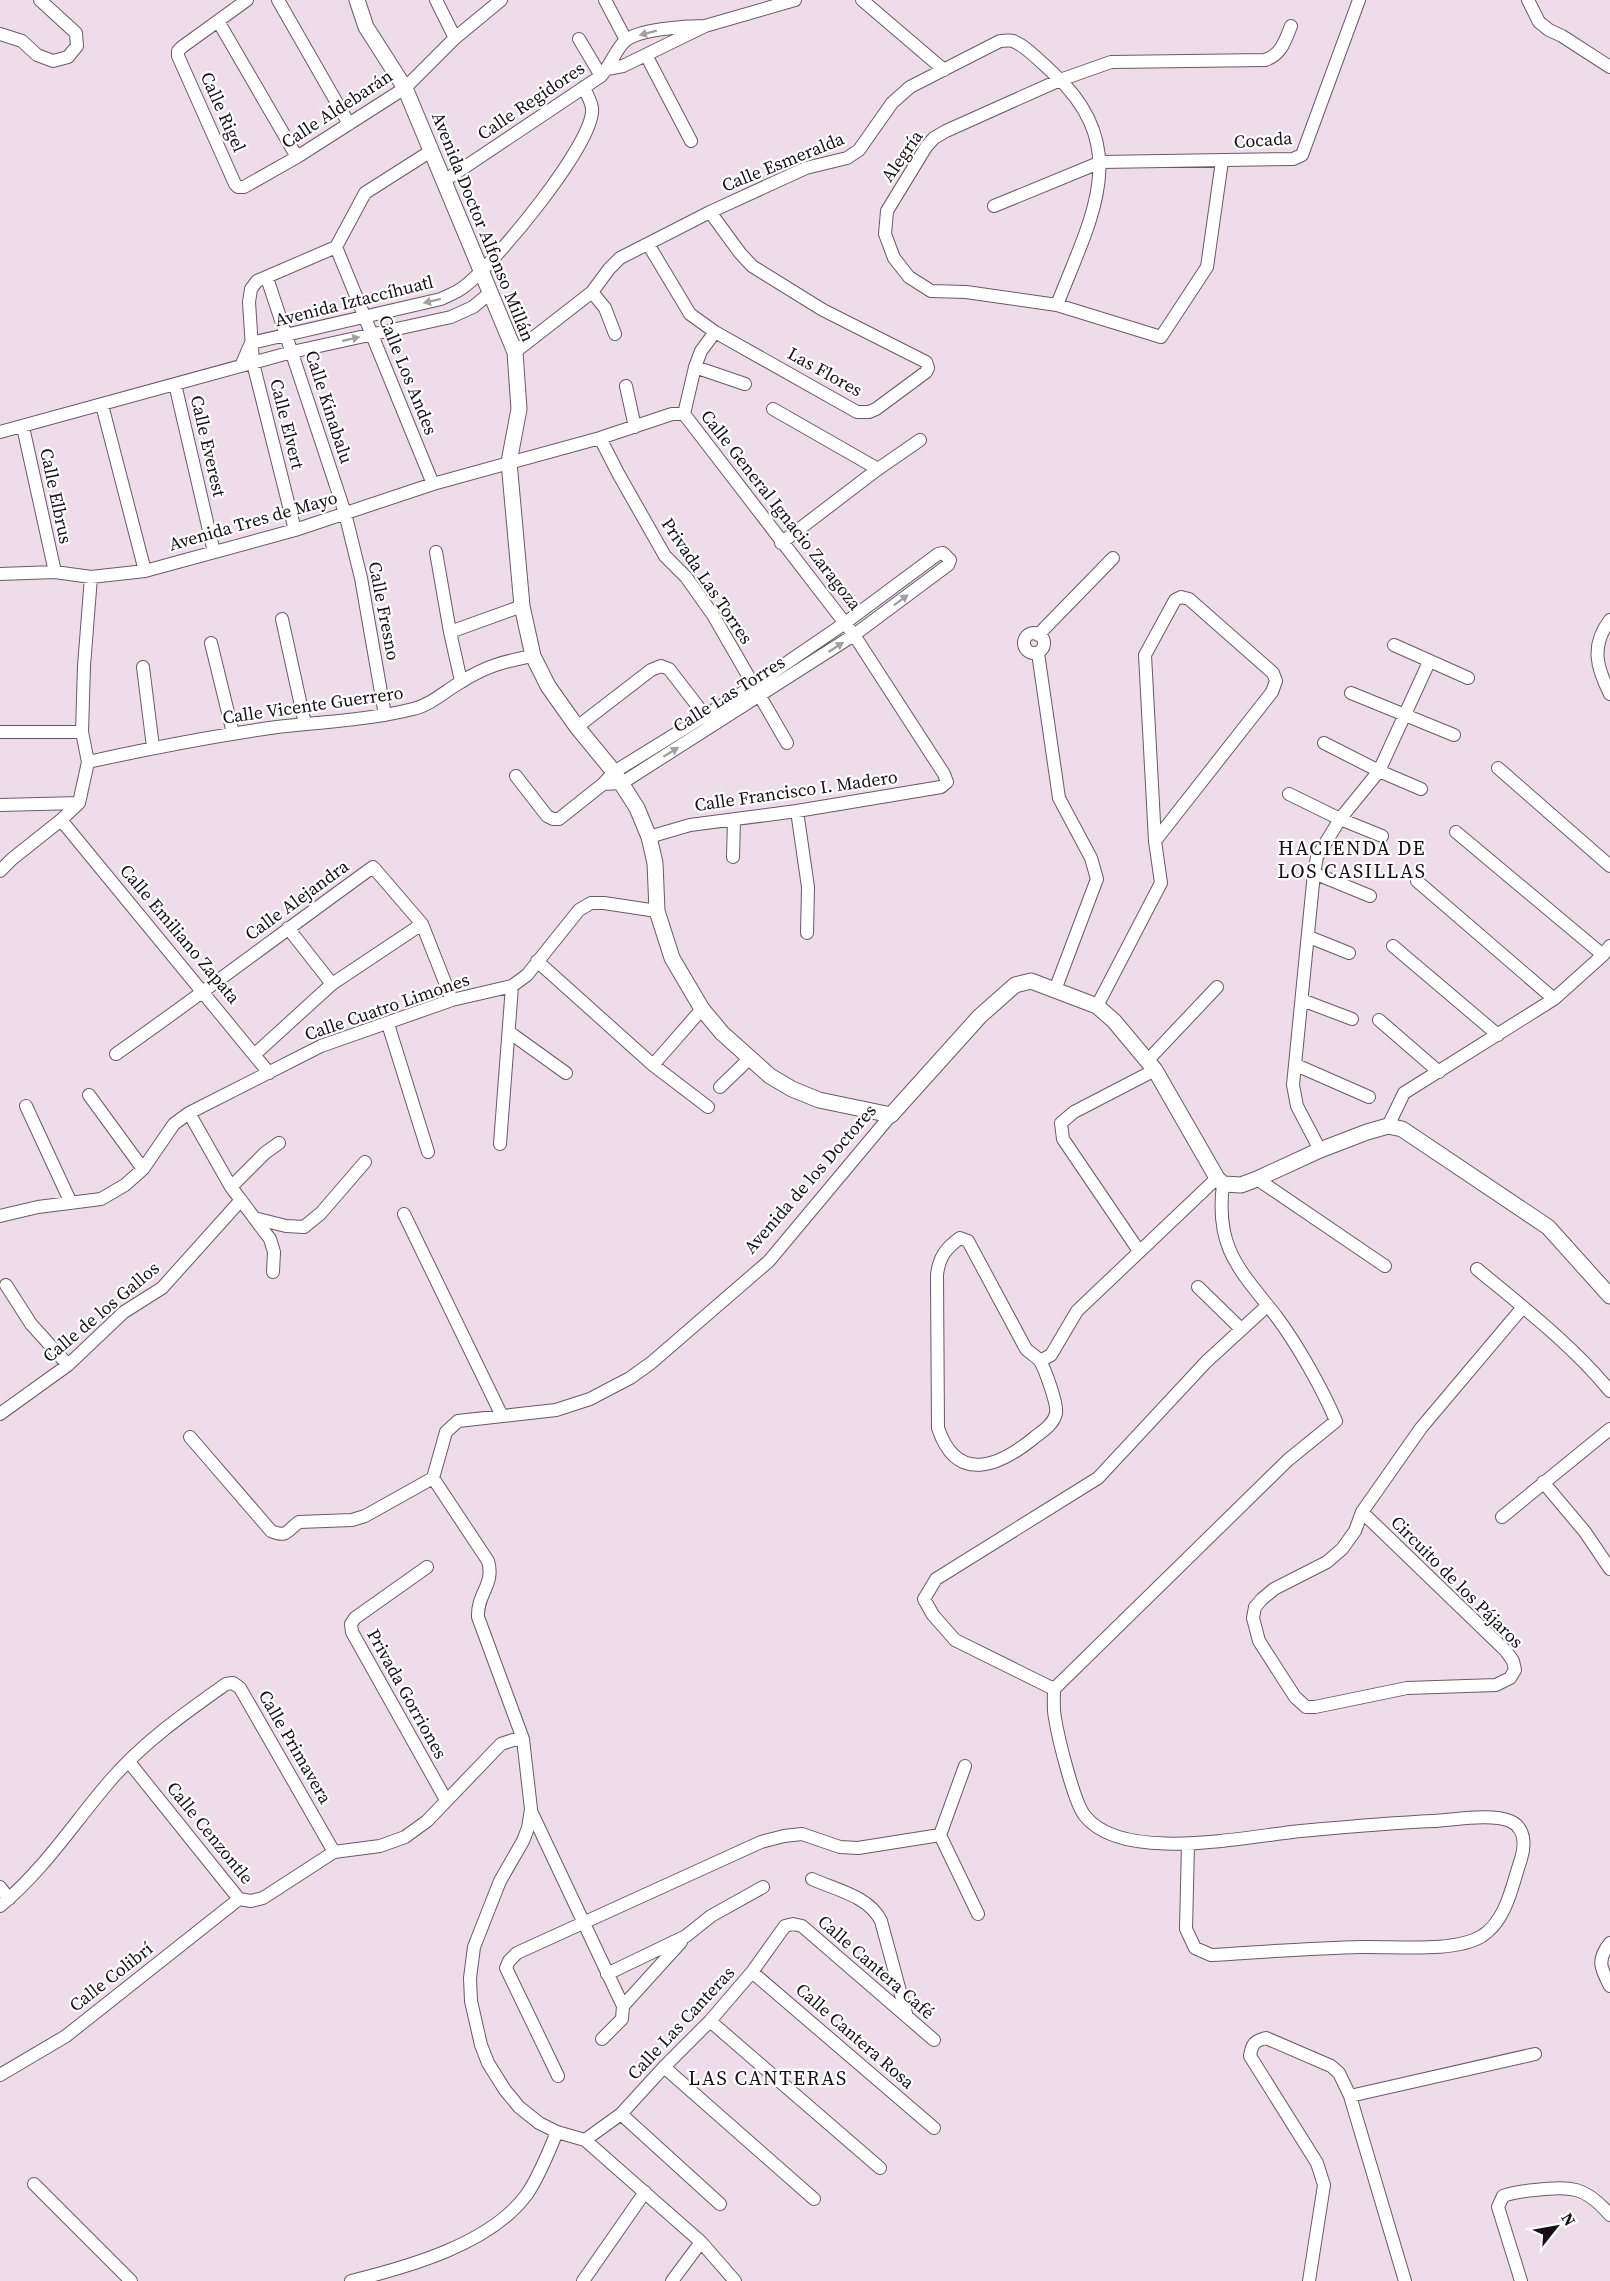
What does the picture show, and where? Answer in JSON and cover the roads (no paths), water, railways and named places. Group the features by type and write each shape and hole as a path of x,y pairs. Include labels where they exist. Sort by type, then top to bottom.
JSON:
{"main road":[{"name":"Avenida Doctor Alfonso Millán","path":"357,0 366,27 405,88 515,352 519,409 509,462 522,606 533,656 548,686 577,727 618,777 637,808 649,837 655,863 657,911 672,958 702,1009 722,1033 770,1076 810,1096 891,1115"},
{"name":"Avenida de los Doctores","path":"891,1115 980,1016 1015,985 1031,981 1097,1006 1114,1021 1151,1065 1220,1181"},
{"path":"1220,1181 1240,1185 1320,1150 1388,1126 1402,1129 1548,1227 1610,1296"}],"street":[{"path":"0,34 22,41 38,55 53,60 68,57 77,46 76,33 40,0"},
{"path":"247,0 218,21 297,157"},
{"path":"278,0 349,124"},
{"path":"436,0 455,38"},
{"name":"Calle Aldebarán","path":"238,187 244,187 297,157 405,88 455,38 501,0"},
{"path":"605,0 626,40"},
{"name":"Calle Regidores","path":"444,181 604,73 705,26 773,3 795,0"},
{"path":"862,0 944,70"},
{"path":"1528,0 1539,22 1610,67"},
{"name":"Cocada","path":"1101,162 1293,159 1302,155 1357,1"},
{"name":"Calle Rigel","path":"218,21 178,51 178,56 238,187"},
{"name":"Calle Regidores","path":"604,73 626,40 670,28 705,26"},
{"name":"Alegría","path":"1222,161 1207,267 1161,337 1056,305 966,292 931,291 909,277 894,258 885,234 886,211 927,147 934,138 946,131 1060,80 1111,62 1265,60 1274,57 1279,52 1291,26"},
{"path":"579,39 604,73"},
{"name":"Calle Esmeralda","path":"515,352 592,292 620,258 710,212 806,168 847,158 859,150 891,103 910,87 1000,41 1013,41 1030,52 1060,80 1082,105 1095,135 1101,162"},
{"path":"646,55 691,141"},
{"name":"Avenida Iztaccíhuatl","path":"251,343 441,300 464,288 482,272 545,198 587,132 592,109 584,87"},
{"path":"267,278 336,247 365,193 431,151"},
{"path":"994,206 1101,162"},
{"path":"1056,305 1094,208 1101,162"},
{"name":"Las Flores","path":"648,244 690,314 715,332 858,412 869,412 876,409 926,372 928,368 926,362 823,310 752,266 710,212"},
{"name":"Calle Los Andes","path":"336,247 433,484"},
{"name":"Calle Kinabalu","path":"267,278 345,513"},
{"name":"Calle Elvert","path":"267,278 257,281 251,289 249,302 251,343 247,364 295,530"},
{"name":"Avenida Iztaccíhuatl","path":"0,432 292,352 451,317 473,307 490,292"},
{"path":"592,292 605,308 615,334"},
{"path":"684,414 701,351 715,332"},
{"path":"695,367 744,384"},
{"name":"Calle Everest","path":"175,384 214,552"},
{"path":"626,386 635,427"},
{"path":"102,405 145,571"},
{"path":"773,409 878,469"},
{"name":"Calle General Ignacio Zaragoza","path":"509,462 600,438 672,414 684,414 854,635 944,774 946,782"},
{"name":"Calle Elbrus","path":"23,427 54,572"},
{"name":"Privada Las Torres","path":"600,438 665,556 686,577 712,615 786,743"},
{"path":"782,543 878,469 920,440"},
{"name":"Avenida Tres de Mayo","path":"0,574 54,572 92,577 145,571 295,530 433,484 509,462"},
{"name":"Calle Fresno","path":"345,513 361,578 385,716"},
{"path":"436,552 461,681"},
{"path":"845,623 938,554 948,555 950,560 948,565 854,635"},
{"path":"1055,990 1097,879 1091,858 1059,798 1038,653 1027,651 1024,640 1032,634 1038,634 1113,558"},
{"path":"0,871 6,859 61,820 79,803 88,762 82,732 84,666 92,577"},
{"path":"1097,1006 1161,883 1155,841 1145,655 1175,600 1181,597 1189,599 1273,673 1276,681 1272,692 1155,841"},
{"path":"450,632 522,606"},
{"path":"282,619 305,724"},
{"path":"1610,620 1603,630 1596,651 1599,672 1610,694"},
{"name":"Calle Las Torres","path":"618,777 706,717 757,691 845,623"},
{"name":"Calle Las Torres","path":"618,777 757,691 854,635"},
{"path":"211,643 233,733"},
{"path":"1394,645 1468,678"},
{"name":"Calle Vicente Guerrero","path":"88,762 153,747 233,733 385,716 417,709 461,681 497,663 533,656"},
{"path":"1320,1150 1297,1106 1293,1085 1317,857 1340,819 1379,771 1429,662"},
{"path":"577,727 651,670 661,666 669,669 706,717"},
{"path":"143,667 153,747"},
{"path":"1352,693 1454,735"},
{"path":"0,732 82,732"},
{"path":"1324,743 1421,789"},
{"path":"1498,768 1610,866"},
{"path":"516,776 547,816 553,819 559,819 603,784 618,777"},
{"name":"Calle Francisco I. Madero","path":"649,837 690,825 798,811 941,787 946,782"},
{"path":"1289,794 1382,836"},
{"path":"0,805 79,803"},
{"path":"798,811 808,887 807,933"},
{"name":"Calle Emiliano Zapata","path":"61,820 205,992 269,1073"},
{"path":"733,857 734,820"},
{"path":"1388,1126 1404,1093 1554,999 1607,951 1456,832"},
{"name":"Calle Alejandra","path":"116,1054 205,992 288,928 373,867 422,924 452,1000"},
{"path":"1314,873 1370,896"},
{"path":"1418,881 1554,999"},
{"path":"500,1144 512,986 527,975 579,910 591,903 657,911"},
{"path":"255,1054 332,984 422,924"},
{"path":"288,928 332,984"},
{"path":"1309,937 1349,953"},
{"path":"1393,946 1498,1035"},
{"path":"537,961 653,1065 708,1107"},
{"name":"Calle Cuatro Limones","path":"1,1214 101,1199 125,1185 143,1168 174,1124 189,1113 321,1046 452,1000 512,986"},
{"path":"1139,1251 1063,1139 1061,1124 1074,1112 1151,1065 1217,987"},
{"path":"1302,1000 1352,1019"},
{"path":"653,1065 702,1009"},
{"path":"1379,1020 1439,1072"},
{"path":"388,1024 428,1152"},
{"path":"509,1032 566,1073"},
{"path":"720,1087 749,1059"},
{"path":"1296,1065 1369,1096"},
{"path":"88,1095 143,1168"},
{"path":"26,1106 71,1203"},
{"path":"189,1113 231,1187 270,1239 274,1252 273,1272"},
{"name":"Avenida de los Doctores","path":"433,1478 446,1432 458,1421 556,1410 590,1399 630,1378 651,1363 769,1261 891,1115"},
{"path":"231,1187 265,1153 279,1143"},
{"path":"254,1218 286,1226 304,1227 321,1213 365,1162"},
{"path":"1257,1179 1385,1266"},
{"path":"1040,1361 1051,1355 1077,1311 1139,1251 1220,1181"},
{"path":"1188,1844 1186,1929 1195,1948 1211,1955 1361,1947 1463,1945 1483,1935 1499,1920 1524,1848 1522,1832 1513,1822 1497,1818 1300,1831 1188,1844 1119,1838 1085,1816 1076,1798 1054,1717 1054,1689 1288,1460 1336,1421 1294,1344 1238,1269 1225,1237 1220,1210 1220,1181"},
{"name":"Calle de los Gallos","path":"0,1414 68,1365 124,1312 162,1288 241,1200"},
{"path":"404,1214 502,1416"},
{"path":"960,1238 968,1241 1026,1349 1040,1361 1056,1403 1056,1414 1051,1424 1018,1451 989,1465 977,1466 962,1460 950,1450 938,1428 937,1275 939,1261 948,1247 960,1238"},
{"path":"1477,1269 1523,1307 1610,1391"},
{"path":"6,1285 31,1324 68,1365"},
{"path":"1198,1287 1241,1329"},
{"path":"1054,1689 955,1640 933,1615 924,1599 936,1579 1098,1478 1206,1362 1267,1306"},
{"name":"Circuito de los Pájaros","path":"1362,1512 1506,1651 1513,1661 1515,1670 1510,1678 1496,1685 1407,1688 1316,1707 1306,1707 1295,1697 1259,1641 1252,1618 1262,1599 1274,1589 1327,1563 1342,1549 1355,1531 1362,1512 1421,1428 1523,1307"},
{"path":"1502,1517 1610,1429"},
{"path":"190,1437 271,1531 280,1534 287,1533 299,1522 352,1520 365,1516 433,1478 488,1561 491,1572 489,1582 477,1605 478,1617 523,1739 531,1809 523,1841 501,1881 474,1947 470,1978 471,2001 481,2045 488,2063 519,2107 557,2132 585,2140 701,2242 735,2281"},
{"path":"1543,1482 1585,1532 1610,1569"},
{"name":"Privada Gorriones","path":"427,1567 355,1618 351,1624 352,1632 446,1800"},
{"name":"Calle Primavera","path":"129,1762 176,1719 226,1684 233,1683 240,1688 334,1852"},
{"name":"Calle Cenzontle","path":"129,1762 238,1899 251,1901 262,1898 334,1852 380,1846 405,1837 427,1821 501,1744 523,1739"},
{"path":"0,1887 5,1903 51,1856 111,1780 129,1762"},
{"path":"965,1766 939,1835 978,1914"},
{"path":"531,1809 623,2006 622,2019 602,2039"},
{"path":"558,2076 506,1968 508,1961 517,1953 761,1842 802,1834 840,1847 858,1848 939,1835"},
{"path":"812,1880 868,1903 876,1910 907,2017"},
{"path":"623,2006 686,1936 711,1916 763,1887"},
{"name":"Calle Colibrí","path":"0,2075 66,2036 238,1899"},
{"name":"Calle Cantera Café","path":"794,1924 802,1926 934,2040"},
{"name":"Calle Las Canteras","path":"585,2140 621,2114 710,2021 752,1972 785,1926 794,1924"},
{"path":"607,1974 686,1936"},
{"path":"1610,1944 1603,1952 1601,1969 1610,1986"},
{"name":"Calle Cantera Rosa","path":"752,1972 934,2128"},
{"path":"710,2021 880,2168"},
{"path":"1309,2281 1324,2185 1317,2163 1250,2056 1252,2045 1256,2040 1266,2038 1331,2066 1339,2073 1350,2096 1405,2281"},
{"path":"1350,2096 1535,2054"},
{"path":"664,2067 814,2199"},
{"path":"621,2114 720,2204"},
{"path":"351,2281 451,2250 503,2218 526,2195 541,2170 557,2132"},
{"path":"34,2184 131,2281"},
{"path":"1521,2281 1498,2207 1503,2196 1565,2186 1584,2193 1600,2203 1610,2215"},
{"path":"583,2281 645,2192"},
{"path":"672,2281 701,2242"}],"district":[{"name":"HACIENDA DE LOS CASILLAS","path":"1352,860"},
{"name":"LAS CANTERAS","path":"768,2078"}]}
